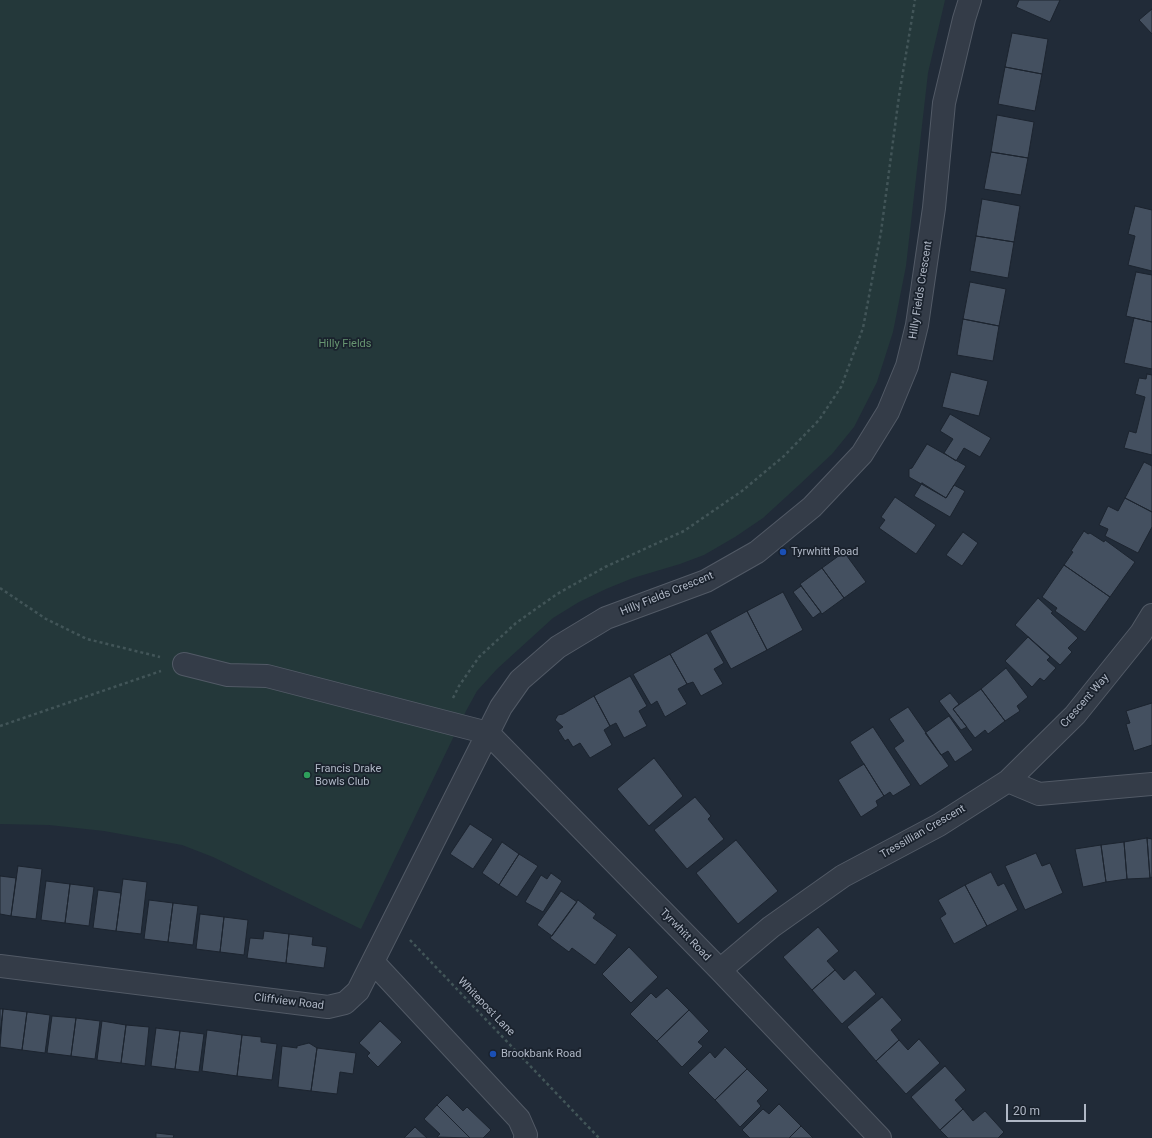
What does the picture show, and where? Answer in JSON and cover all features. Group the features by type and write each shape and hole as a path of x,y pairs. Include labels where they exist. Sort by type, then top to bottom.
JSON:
{"street":[{"name":"Hilly Fields Crescent","path":"488,733 501,707 520,680 558,647 606,618 706,581 756,552 812,507 862,454 888,412 907,366 917,325 934,208 944,103 970,0"},
{"name":"Crescent Way","path":"1008,781 1075,715 1141,633 1152,614"},
{"path":"184,664 228,675 267,676 488,733"},
{"name":"Cliffview Road","path":"0,966 328,1007 345,1003 358,991 488,733"},
{"name":"Tyrwhitt Road","path":"488,733 720,970 880,1138"},
{"path":"1008,781 1039,794 1152,784"},
{"name":"Tressillian Crescent","path":"720,970 771,927 843,876 939,825 1008,781"},
{"path":"373,962 519,1119 526,1135 525,1138"}],"path":[{"path":"443,721 459,686 480,657 516,622 557,594 605,567 684,531 742,492 784,456 819,420 841,387 863,328 881,232 899,96 915,0"},
{"path":"0,588 46,618 87,639 184,664"},
{"path":"0,726 184,664"},
{"name":"Whitepost Lane","path":"393,923 600,1138"}],"green space":[{"name":"Hilly Fields","path":"0,0 945,0 928,73 906,266 893,332 877,382 854,427 832,454 799,485 763,518 735,537 704,555 633,578 579,602 553,618 497,669 477,691 466,711 361,929 213,857 182,845 104,831 49,825 0,824"}],"building":[{"path":"1019,0 1060,0 1050,22 1016,7"},
{"path":"1152,9 1152,34 1139,20"},
{"path":"1012,33 1048,39 1042,74 1005,67"},
{"path":"1005,67 1042,74 1035,111 998,104"},
{"path":"997,115 1034,122 1028,158 991,152"},
{"path":"991,152 1028,158 1021,195 984,189"},
{"path":"982,199 1020,206 1014,242 976,236"},
{"path":"1135,206 1152,210 1152,271 1128,265 1135,236 1128,234"},
{"path":"976,236 1014,242 1008,278 970,271"},
{"path":"1136,272 1152,275 1152,322 1126,316"},
{"path":"970,282 1006,289 999,326 963,319"},
{"path":"1134,318 1152,322 1152,369 1124,363"},
{"path":"963,319 999,326 993,361 957,355"},
{"path":"951,372 988,381 979,416 942,407"},
{"path":"1147,374 1152,375 1152,455 1124,448 1129,431 1136,433 1145,397 1135,394 1139,378 1146,379"},
{"path":"950,414 991,438 980,457 964,448 956,461 944,453 953,439 940,431"},
{"path":"927,444 966,466 946,498 909,477 909,469 912,468"},
{"path":"1144,462 1152,466 1152,512 1125,498"},
{"path":"922,483 946,498 954,485 965,491 950,517 914,496"},
{"path":"895,497 936,525 916,554 879,528 885,520 881,517"},
{"path":"1125,498 1152,512 1152,527 1138,553 1105,536 1108,529 1099,525 1108,506 1118,511"},
{"path":"1084,531 1104,542 1105,540 1135,562 1110,597 1064,565"},
{"path":"963,532 978,543 962,566 946,555"},
{"path":"844,552 866,582 844,598 822,568"},
{"path":"1064,565 1110,597 1085,632 1055,611 1057,608 1042,597"},
{"path":"822,568 844,598 822,614 800,584"},
{"path":"801,586 821,612 813,618 793,592"},
{"path":"783,592 803,630 767,650 747,611"},
{"path":"1038,598 1053,612 1051,613 1078,638 1068,648 1072,652 1060,665 1015,625"},
{"path":"747,611 767,650 731,669 710,631"},
{"path":"707,633 724,663 714,669 723,684 701,696 693,682 687,684 670,654"},
{"path":"1028,637 1050,657 1047,660 1056,668 1044,681 1040,678 1032,687 1005,661"},
{"path":"670,654 687,684 678,689 687,704 665,717 657,701 651,705 633,674"},
{"path":"1006,668 1028,697 1017,706 1020,711 1005,721 981,689"},
{"path":"630,676 647,706 639,711 647,726 624,738 616,723 610,726 594,696"},
{"path":"981,689 1005,721 988,734 985,730 975,738 953,709"},
{"path":"950,693 959,704 953,709 967,727 961,730 939,701"},
{"path":"594,696 610,726 604,730 612,745 590,758 580,743 573,747 568,739 565,741 558,730 563,727 555,720 558,715 563,714"},
{"path":"1152,703 1152,745 1134,751 1126,724 1130,723 1126,711"},
{"path":"908,707 949,766 920,786 894,748 904,741 889,719"},
{"path":"949,716 973,750 955,762 948,751 941,755 925,733"},
{"path":"873,727 911,785 893,796 890,792 884,796 850,742"},
{"path":"654,758 683,796 649,826 617,789"},
{"path":"864,764 884,796 876,801 878,806 861,817 838,780"},
{"path":"695,797 711,816 708,819 724,839 687,869 654,830"},
{"path":"470,824 493,839 473,869 450,854"},
{"path":"1147,838 1150,878 1127,879 1124,842"},
{"path":"1147,838 1152,839 1152,877 1150,878"},
{"path":"736,840 778,891 738,924 696,873"},
{"path":"502,842 519,854 499,885 482,873"},
{"path":"1124,842 1127,879 1106,882 1101,845"},
{"path":"1101,845 1106,882 1083,887 1075,849"},
{"path":"1036,853 1042,866 1050,863 1063,893 1025,910 1005,866"},
{"path":"519,854 538,866 517,897 499,885"},
{"path":"18,866 42,869 36,919 11,916"},
{"path":"991,872 998,886 1004,883 1018,910 987,926 965,885"},
{"path":"551,873 562,881 543,912 525,902 541,875 547,879"},
{"path":"0,876 16,878 11,916 0,914"},
{"path":"123,879 147,882 141,934 116,931"},
{"path":"46,881 70,884 65,923 41,920"},
{"path":"70,884 94,887 89,926 65,923"},
{"path":"965,885 987,926 954,944 940,918 946,914 938,900"},
{"path":"98,890 121,893 116,931 93,928"},
{"path":"561,891 577,902 552,936 537,925"},
{"path":"149,900 173,903 168,942 144,939"},
{"path":"578,900 596,914 593,918 617,935 595,965 572,948 569,952 550,938"},
{"path":"173,903 198,906 193,945 168,942"},
{"path":"200,914 224,917 220,952 196,949"},
{"path":"224,917 248,920 244,955 220,952"},
{"path":"818,927 839,951 827,961 835,970 812,990 783,957"},
{"path":"264,931 289,934 286,963 247,958 250,938 263,939"},
{"path":"289,934 313,937 312,945 327,947 324,968 286,963"},
{"path":"629,947 658,977 631,1003 602,974"},
{"path":"835,970 844,980 855,970 876,994 842,1024 812,990"},
{"path":"667,988 689,1010 657,1041 630,1014 651,993 656,998"},
{"path":"882,997 902,1020 891,1030 899,1040 876,1061 847,1027"},
{"path":"0,1009 3,1009 0,1034"},
{"path":"3,1009 27,1012 22,1050 0,1047"},
{"path":"689,1010 709,1031 698,1042 703,1046 682,1067 657,1041"},
{"path":"27,1012 50,1015 45,1053 22,1050"},
{"path":"52,1016 76,1018 71,1056 47,1053"},
{"path":"76,1018 100,1021 95,1059 71,1056"},
{"path":"102,1021 126,1025 121,1063 97,1060"},
{"path":"380,1021 402,1042 378,1067 367,1056 370,1053 359,1043"},
{"path":"126,1025 149,1027 145,1066 121,1063"},
{"path":"156,1028 180,1031 175,1069 151,1066"},
{"path":"207,1030 242,1035 237,1076 202,1071"},
{"path":"180,1031 204,1034 199,1072 175,1069"},
{"path":"242,1035 261,1037 261,1042 277,1044 272,1080 237,1076"},
{"path":"919,1039 940,1063 906,1094 876,1061 899,1040 908,1050"},
{"path":"309,1043 317,1048 311,1091 278,1087 282,1046 297,1048 297,1046"},
{"path":"725,1047 747,1069 715,1100 688,1073 710,1052 715,1058"},
{"path":"317,1048 356,1053 353,1074 340,1072 337,1094 311,1091"},
{"path":"945,1066 966,1090 955,1100 963,1109 940,1130 911,1097"},
{"path":"747,1069 768,1090 757,1101 761,1106 740,1127 715,1100"},
{"path":"447,1095 463,1111 467,1107 491,1130 483,1138 470,1138 437,1105"},
{"path":"779,1104 801,1126 789,1138 750,1138 742,1130 763,1109 769,1114"},
{"path":"437,1105 470,1138 437,1137 440,1134 424,1119"},
{"path":"963,1109 973,1121 985,1111 1004,1132 998,1138 948,1138 940,1130"},
{"path":"801,1126 813,1138 789,1138"},
{"path":"415,1127 427,1138 404,1138"},
{"path":"156,1133 174,1135 173,1138 156,1138"}],"place":[{"name":"Tyrwhitt Road","path":"783,552"},
{"name":"Francis Drake Bowls Club","path":"307,775"},
{"name":"Brookbank Road","path":"493,1054"}]}
